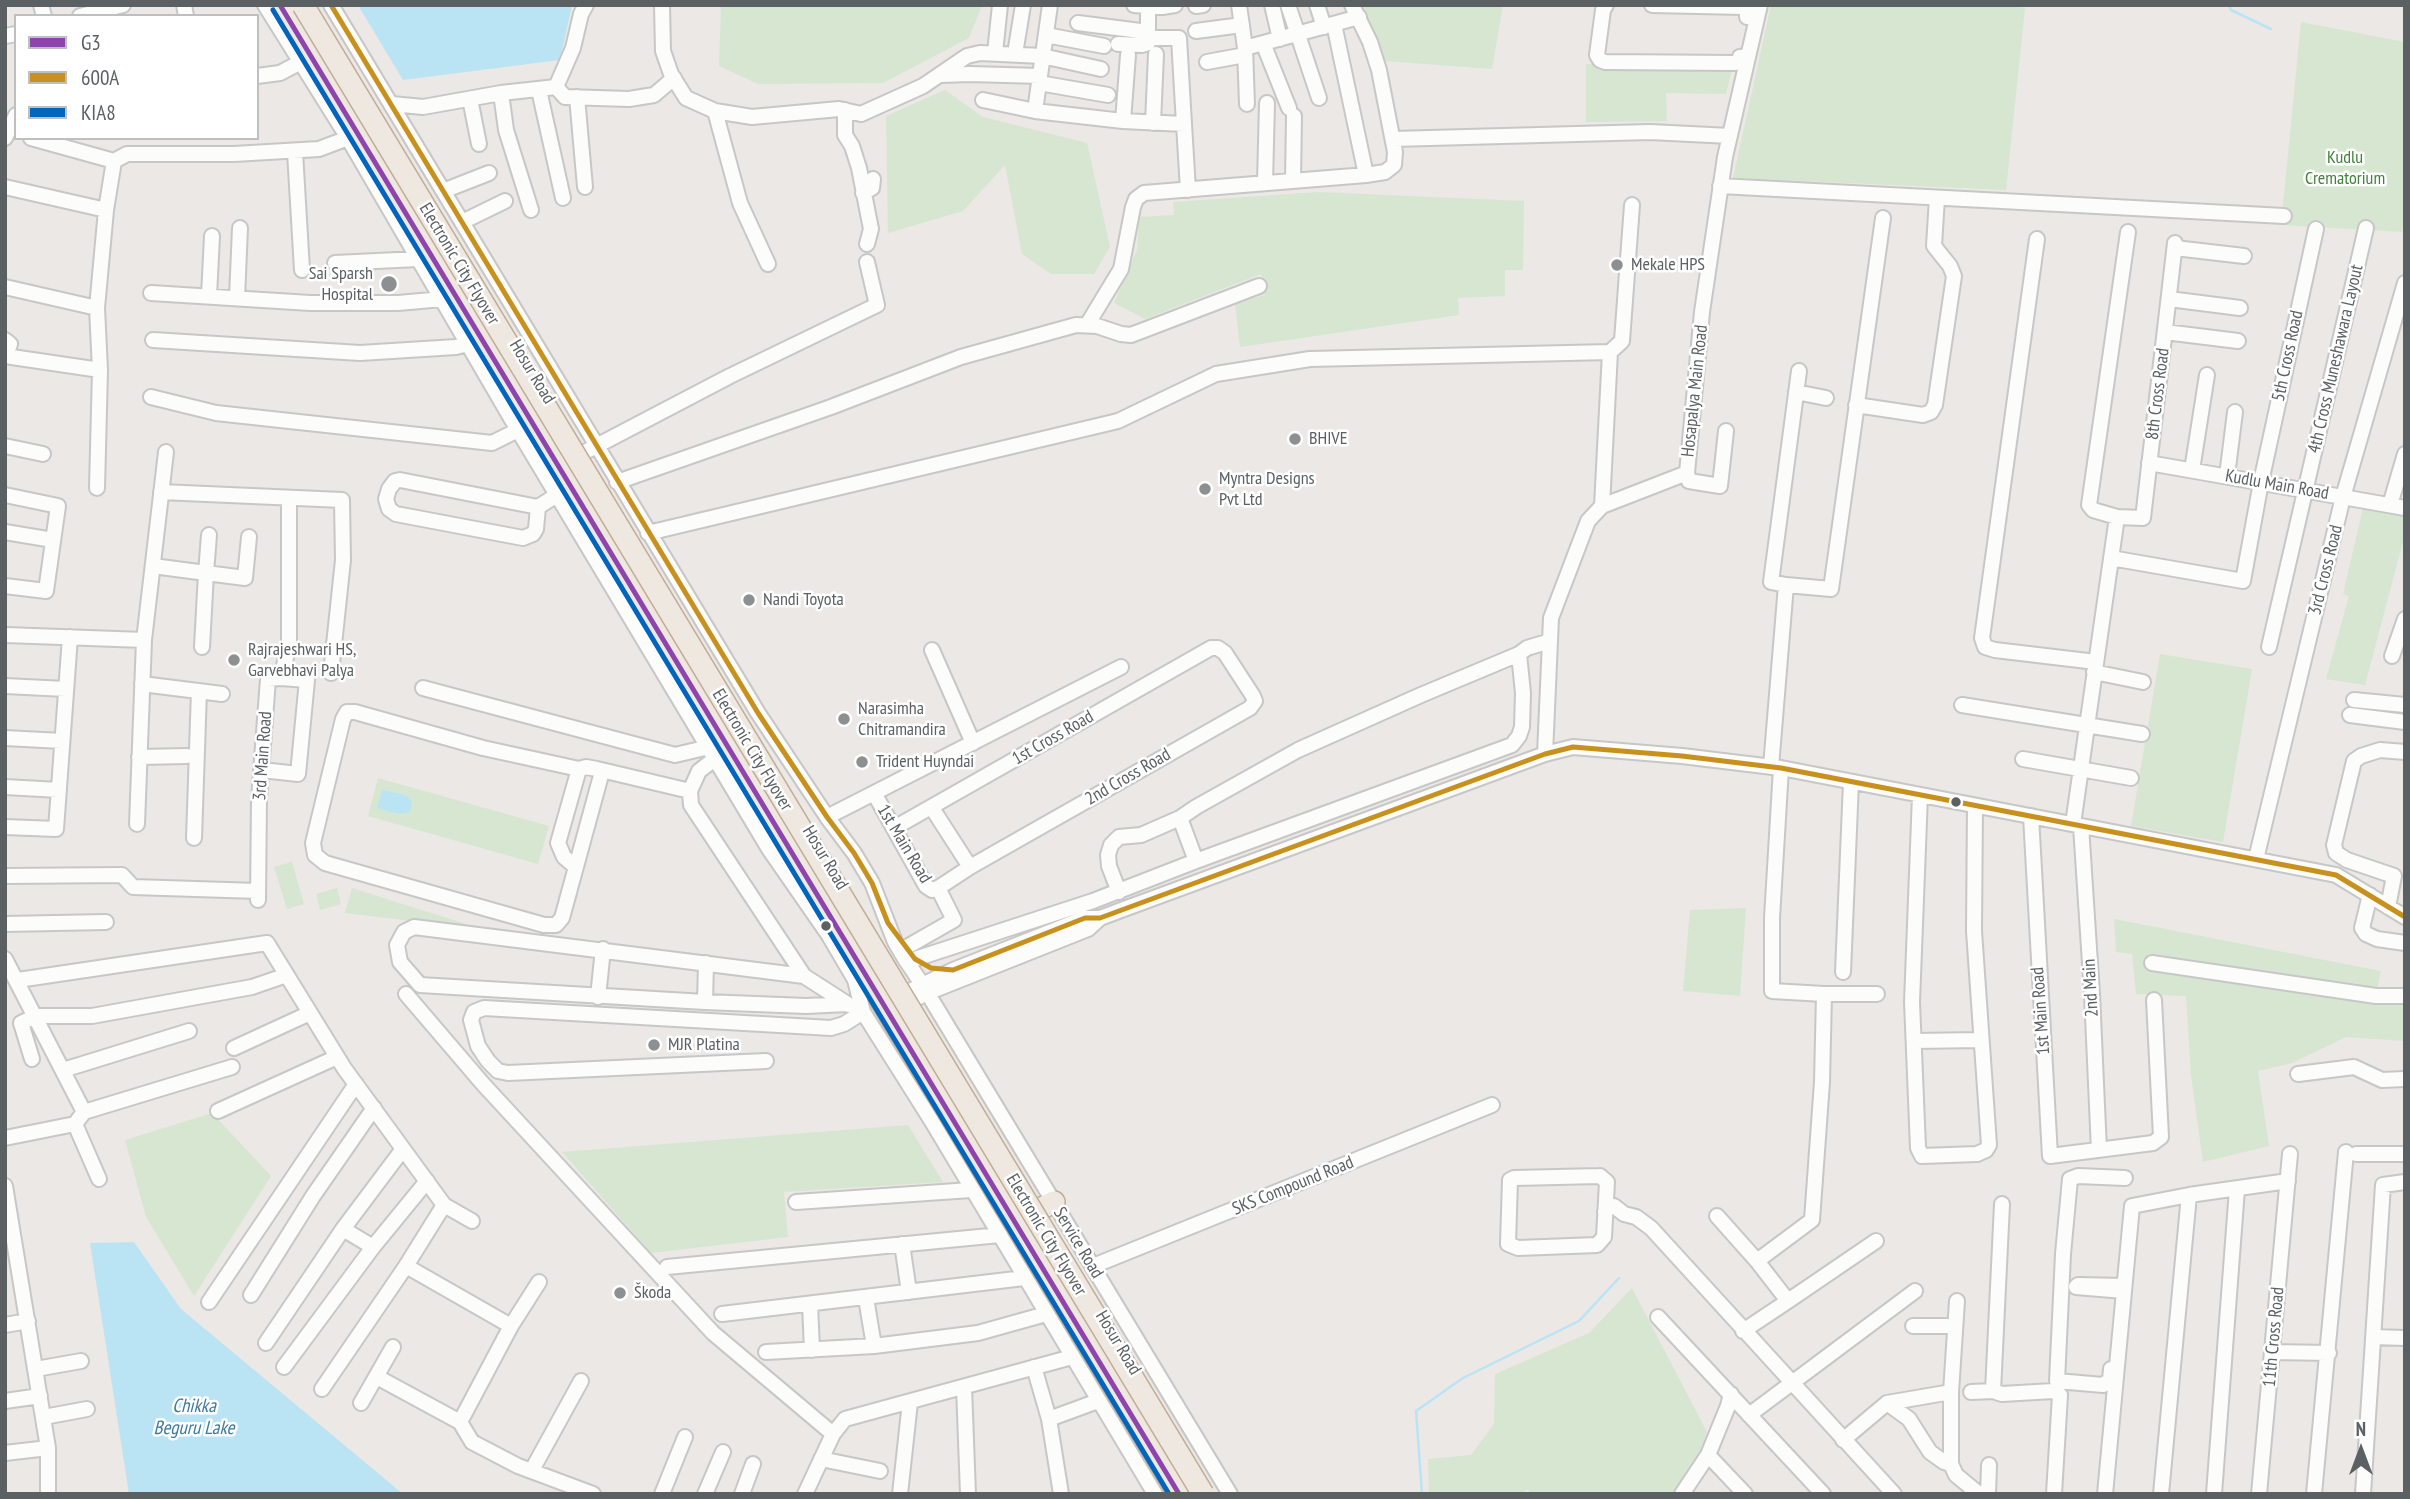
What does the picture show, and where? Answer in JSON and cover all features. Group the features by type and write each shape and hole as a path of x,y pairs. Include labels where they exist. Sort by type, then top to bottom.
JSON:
{"highway":[{"name":"Hosur Road","path":"280,5 351,132 701,719 887,1008 1179,1494"},
{"name":"Electronic City Flyover","path":"289,5 1188,1494"},
{"name":"Electronic City Flyover","path":"303,5 1203,1494"},
{"name":"Hosur Road","path":"312,5 384,109 1046,1206 1209,1494"},
{"path":"351,132 384,109"}],"street":[{"path":"89,14 123,5"},
{"name":"Hosur Road","path":"265,5 299,63 351,132 418,259 468,344 525,427 557,495 701,719 712,752 769,849 828,934 855,980 863,1012"},
{"path":"331,5 384,109 403,122 462,222 589,451 617,482 758,713 872,883 917,992"},
{"path":"556,87 573,48 581,14 586,5"},
{"path":"662,5 663,51 686,98 715,111 752,117 839,109 861,114 923,86 967,56 995,53 1042,56 1101,69"},
{"path":"995,53 1000,5"},
{"path":"1015,54 1023,5"},
{"path":"1035,111 1050,5"},
{"path":"1046,35 1111,45 1142,45 1148,43 1148,35 1141,6 1175,5"},
{"path":"1239,5 1245,51 1247,104"},
{"path":"1272,5 1279,39"},
{"path":"1288,5 1319,98"},
{"path":"1317,5 1329,25 1366,175"},
{"path":"1606,5 1603,10 1598,55 1600,60 1605,62 1735,64 1740,57 1748,56"},
{"path":"1652,5 1743,8 1747,11 1747,17 1758,12"},
{"path":"1087,325 1121,269 1136,199 1144,193 1366,175 1385,172 1394,165 1393,139 1379,70 1355,11 1329,25 1207,62"},
{"name":"Hosapalya Main Road","path":"1602,506 1686,473 1702,312 1720,186 1758,12"},
{"path":"1078,23 1179,38 1188,190"},
{"path":"1196,31 1242,25"},
{"path":"1263,43 1292,112 1293,181"},
{"path":"1153,123 1156,54"},
{"path":"1123,121 1128,55"},
{"path":"259,76 280,73 299,63"},
{"path":"942,75 970,74 1039,80 1108,95"},
{"path":"556,87 565,97 629,99 654,95 674,78"},
{"path":"384,109 423,107 501,93 556,87"},
{"path":"539,90 563,198"},
{"path":"501,93 506,131 531,210"},
{"path":"577,97 585,187"},
{"path":"470,99 479,144"},
{"path":"984,100 1035,111 1123,121 1184,124"},
{"path":"1265,183 1267,103"},
{"path":"403,122 423,107"},
{"path":"845,110 845,135 852,146 859,168 871,229 867,244"},
{"path":"715,111 740,204 768,264"},
{"path":"38,140 114,161 127,154 295,152 319,149 351,132"},
{"path":"1393,139 1650,132 1730,136"},
{"path":"295,152 302,270"},
{"path":"97,488 100,370 97,308 106,210 114,161"},
{"path":"443,191 489,173"},
{"path":"863,193 872,188 873,179"},
{"path":"1720,186 2284,216"},
{"path":"5,187 106,210"},
{"path":"1856,405 1923,415 1931,412 1936,405 1954,276 1950,266 1934,246 1937,198"},
{"path":"462,222 505,201"},
{"path":"648,533 1118,421 1216,374 1310,359 1610,352 1622,341 1632,205"},
{"path":"1799,371 1770,582 1831,589 1883,218"},
{"path":"237,298 240,228"},
{"name":"4th Cross Muneshawara Layout","path":"2269,647 2366,228"},
{"name":"5th Cross Road","path":"2111,558 2243,581 2261,482 2315,229"},
{"path":"2117,517 2093,510 2089,505 2128,232"},
{"path":"209,296 212,236"},
{"path":"2037,239 1982,638 1985,647 1995,650 2095,667 2143,682"},
{"name":"8th Cross Road","path":"2117,517 2143,518 2175,245 2244,256"},
{"path":"335,262 418,259"},
{"path":"589,451 730,376 877,305 867,261"},
{"name":"3rd Cross Road","path":"2256,859 2343,497 2405,283"},
{"path":"5,286 97,308"},
{"path":"617,482 961,358 1059,328 1087,325 1131,335 1259,286"},
{"path":"151,293 323,303 398,303 443,299"},
{"path":"2169,299 2241,308"},
{"path":"2165,332 2238,341"},
{"path":"5,340 10,344 6,356 100,370"},
{"path":"153,340 360,353 468,344"},
{"path":"1545,754 1552,618 1587,524 1602,506 1610,352"},
{"path":"2192,470 2207,375"},
{"path":"1796,392 1826,398"},
{"path":"151,397 216,413 492,443 525,427"},
{"path":"2227,477 2235,412"},
{"path":"1686,473 1689,481 1720,486 1726,431"},
{"path":"5,446 43,454"},
{"path":"136,824 144,640 166,452"},
{"path":"2397,506 2405,454"},
{"name":"Kudlu Main Road","path":"2149,463 2397,506"},
{"path":"538,507 536,529 533,534 523,538 396,514 389,509 386,499 389,489 395,481 400,480 538,507 557,495"},
{"path":"161,492 342,500 343,560 331,673"},
{"path":"5,495 58,506 46,591 5,586"},
{"name":"3rd Main Road","path":"5,876 122,875 133,887 258,896 259,799 268,678 281,678 289,645 289,498"},
{"name":"2nd Main","path":"2099,1150 2092,994 2077,825 2081,769 2117,517"},
{"path":"5,532 53,540"},
{"path":"202,647 209,535"},
{"path":"152,566 246,578 249,537"},
{"path":"1786,585 1776,768 1772,990 1877,994"},
{"path":"2392,656 2405,619"},
{"path":"5,635 144,640"},
{"path":"5,827 55,829 70,637"},
{"path":"1119,892 1108,861 1111,845 1119,837 1140,835 1180,818 1298,750 1519,654 1527,648 1550,641"},
{"name":"1st Cross Road","path":"894,828 1211,648"},
{"name":"2nd Cross Road","path":"938,888 970,867 1250,708 1255,701 1253,696 1225,653 1218,648 1211,648"},
{"path":"932,650 973,743"},
{"path":"910,953 1102,898 1512,745 1522,727 1523,694 1519,654"},
{"path":"827,817 1121,667"},
{"path":"262,770 298,774 307,680 281,678"},
{"path":"142,684 222,694"},
{"path":"5,686 66,689"},
{"path":"423,688 675,755 712,752"},
{"path":"194,838 199,691"},
{"path":"2354,700 2405,705"},
{"path":"1962,705 2143,734"},
{"path":"600,779 562,918 556,925 544,925 324,863 315,855 313,843 343,719 347,712 484,748 579,769 597,769 690,796 804,976 863,1012 931,1120 1154,1494"},
{"path":"2350,715 2405,723"},
{"path":"5,738 62,741"},
{"path":"917,992 1088,929 1105,917 1545,754 1573,747 1682,756 1776,768 2336,875 2405,917"},
{"path":"2388,907 2399,875 2347,859 2336,853 2334,845 2354,761 2380,750 2405,752"},
{"path":"690,796 699,771 712,752"},
{"path":"139,757 187,756"},
{"path":"2023,759 2131,778"},
{"path":"579,769 584,776 690,796"},
{"path":"576,867 564,857 558,844 579,769"},
{"path":"1843,972 1851,782"},
{"path":"5,787 58,790"},
{"name":"1st Main Road","path":"874,793 926,886 932,890 938,888"},
{"path":"1920,795 1913,943 1918,1148 1922,1156 1977,1154 1986,1150 1989,1144 1974,932 1975,806"},
{"path":"932,808 970,867"},
{"name":"1st Main Road","path":"2031,816 2050,1156 2099,1150"},
{"path":"1180,818 1196,861"},
{"path":"910,953 954,920 938,888"},
{"path":"2370,895 2362,928 2366,934 2377,939 2405,943"},
{"path":"1102,898 1105,917"},
{"path":"887,1008 953,970 1085,918 1105,917"},
{"path":"5,924 106,922"},
{"path":"888,923 910,953 932,968 953,970"},
{"path":"804,976 414,927 404,932 397,945 400,962 420,985 705,1002 806,1006 847,1004"},
{"path":"99,1179 63,1070 10,970 267,943 337,1057 444,1205 472,1221"},
{"path":"598,997 603,949"},
{"path":"705,1002 706,963"},
{"path":"2152,963 2376,996 2405,996"},
{"path":"32,1059 21,1023 36,1016 92,1016 252,987 287,975"},
{"path":"1757,1261 1812,1220 1822,1082 1824,993"},
{"path":"406,994 483,1084 713,1333 833,1434"},
{"path":"2099,1150 2153,1143 2161,1137 2154,1000"},
{"path":"766,1061 508,1073 498,1071 488,1061 478,1046 471,1020 474,1012 484,1008 831,1028 844,1024 863,1012"},
{"path":"234,1048 310,1013"},
{"path":"63,1070 189,1031"},
{"path":"1914,1041 1981,1040"},
{"path":"218,1111 337,1057"},
{"path":"5,1138 80,1118 232,1067"},
{"path":"2298,1074 2354,1067 2382,1080 2405,1079"},
{"path":"209,1303 356,1084"},
{"name":"SKS Compound Road","path":"1093,1266 1492,1105"},
{"path":"251,1295 313,1196 374,1108"},
{"path":"266,1343 343,1229 403,1149"},
{"path":"2315,1494 2351,1153 2405,1154"},
{"name":"11th Cross Road","path":"2259,1494 2290,1154"},
{"path":"2125,1178 2078,1176 2070,1179 2068,1289 2057,1381 2104,1385 2110,1380 2119,1289 2132,1206 2288,1181"},
{"path":"1605,1212 1604,1237 1597,1245 1518,1248 1508,1244 1510,1180 1605,1178 1605,1212 1610,1219 1614,1220 1624,1214 1636,1217 1651,1228 1894,1494"},
{"path":"284,1367 373,1247 427,1181"},
{"path":"2363,1494 2383,1185 2405,1182"},
{"path":"5,1186 12,1269 29,1321 44,1417 48,1448 48,1494"},
{"path":"2214,1494 2237,1189"},
{"path":"796,1202 971,1190"},
{"path":"2161,1494 2189,1195"},
{"path":"1993,1391 2002,1204"},
{"path":"322,1389 444,1205"},
{"name":"Service Road","path":"1046,1206 1093,1266 1230,1494"},
{"path":"1717,1216 1788,1301"},
{"path":"343,1229 373,1247"},
{"path":"667,1267 1000,1235"},
{"path":"1743,1331 1876,1241"},
{"path":"902,1244 909,1292"},
{"path":"406,1266 511,1326"},
{"path":"722,1314 1024,1278"},
{"path":"460,1422 511,1326 539,1282"},
{"path":"2068,1289 2119,1289"},
{"path":"2105,1494 2119,1289"},
{"path":"1749,1415 1915,1291"},
{"path":"866,1298 874,1346"},
{"path":"1957,1301 1951,1392 1951,1464 1956,1475 1979,1494"},
{"path":"810,1304 812,1350"},
{"path":"766,1352 874,1346 978,1333 1046,1314"},
{"path":"1658,1317 1823,1494"},
{"path":"5,1325 29,1321"},
{"path":"1913,1326 1955,1326"},
{"path":"2373,1337 2405,1338"},
{"path":"360,1403 393,1347"},
{"path":"2273,1352 2329,1353"},
{"path":"806,1494 833,1434 845,1419 1072,1357"},
{"path":"36,1370 81,1361"},
{"path":"1034,1367 1049,1419 1061,1494"},
{"path":"377,1377 460,1422 472,1442 518,1466 593,1494"},
{"path":"532,1470 581,1381"},
{"path":"964,1387 968,1494"},
{"path":"1971,1392 1993,1391 2003,1394 2053,1391 2060,1395 2054,1494"},
{"path":"1843,1440 1887,1403 1951,1392"},
{"path":"1682,1494 1708,1455 1731,1394"},
{"path":"5,1401 40,1396"},
{"path":"1049,1419 1098,1401"},
{"path":"900,1494 910,1402"},
{"path":"1887,1403 1909,1419 1930,1452 1951,1464"},
{"path":"44,1417 87,1409"},
{"path":"662,1494 685,1437"},
{"path":"5,1453 48,1448"},
{"path":"705,1494 723,1452"},
{"path":"1708,1455 1745,1494"},
{"path":"821,1459 880,1471"},
{"path":"742,1494 753,1464"},
{"path":"1988,1494 1989,1465"}],"green space":[{"path":"721,5 982,5 969,38 883,83 758,84 719,66"},
{"path":"1359,5 1503,5 1492,69 1385,61"},
{"path":"1771,5 2007,5 2025,8 2006,190 1733,178"},
{"name":"Kudlu Crematorium","path":"2301,22 2405,42 2405,211 2402,232 2281,225"},
{"path":"1586,64 1732,68 1726,94 1666,93 1667,121 1586,122"},
{"path":"945,90 983,117 1087,143 1110,247 1094,274 1051,274 1022,254 1005,165 963,211 888,233 886,116"},
{"path":"1318,192 1524,201 1523,270 1505,270 1505,296 1458,298 1459,315 1240,347 1235,303 1265,295 1261,274 1145,319 1114,303 1137,250 1139,217 1174,215 1173,202"},
{"path":"2363,508 2405,515 2405,534 2365,685 2326,679 2349,596 2343,594"},
{"path":"2160,654 2252,669 2223,842 2131,826"},
{"path":"378,778 549,826 538,864 368,816"},
{"path":"292,862 304,904 287,909 274,867"},
{"path":"337,888 341,904 320,910 316,894"},
{"path":"352,888 485,930 345,913"},
{"path":"1746,908 1740,996 1683,991 1690,910"},
{"path":"2114,919 2381,971 2377,991 2405,996 2405,1041 2346,1037 2292,1063 2258,1071 2269,1146 2203,1162 2191,1076 2186,996 2136,994 2132,954 2116,952"},
{"path":"212,1113 271,1176 194,1296 146,1217 125,1140"},
{"path":"908,1125 943,1182 784,1192 788,1237 651,1253 562,1152"},
{"path":"1632,1288 1707,1432 1698,1459 1673,1494 1531,1494 1528,1489 1519,1494 1429,1494 1428,1459 1471,1455 1494,1424 1495,1374 1589,1333"}],"water":[{"path":"358,5 572,5 560,60 403,80"},
{"path":"382,790 406,795 412,802 410,812 399,814 377,808"},
{"name":"Chikka Beguru Lake","path":"134,1242 181,1309 403,1494 129,1494 90,1243"}],"waterway":[{"path":"2229,5 2231,10 2271,29"},
{"path":"1422,1494 1416,1411 1463,1378 1579,1321 1619,1278"}],"transit line":[{"name":"G3","path":"280,5 1179,1494"},
{"name":"600A","path":"331,5 758,713 854,853 872,883 888,923 915,959 931,968 953,970 1085,918 1100,918 1545,754 1573,747 1781,768 2336,875 2405,917"},
{"name":"KIA8","path":"273,10 1169,1494"}],"place":[{"name":"Mekale HPS","path":"1617,265"},
{"name":"Sai Sparsh Hospital","path":"389,284"},
{"name":"BHIVE","path":"1295,439"},
{"name":"Myntra Designs Pvt Ltd","path":"1205,489"},
{"name":"Nandi Toyota","path":"749,600"},
{"name":"Rajrajeshwari HS, Garvebhavi Palya","path":"234,660"},
{"name":"Narasimha Chitramandira","path":"844,719"},
{"name":"Trident Huyndai","path":"862,762"},
{"name":"MJR Platina","path":"654,1045"},
{"name":"Škoda","path":"620,1293"}]}
